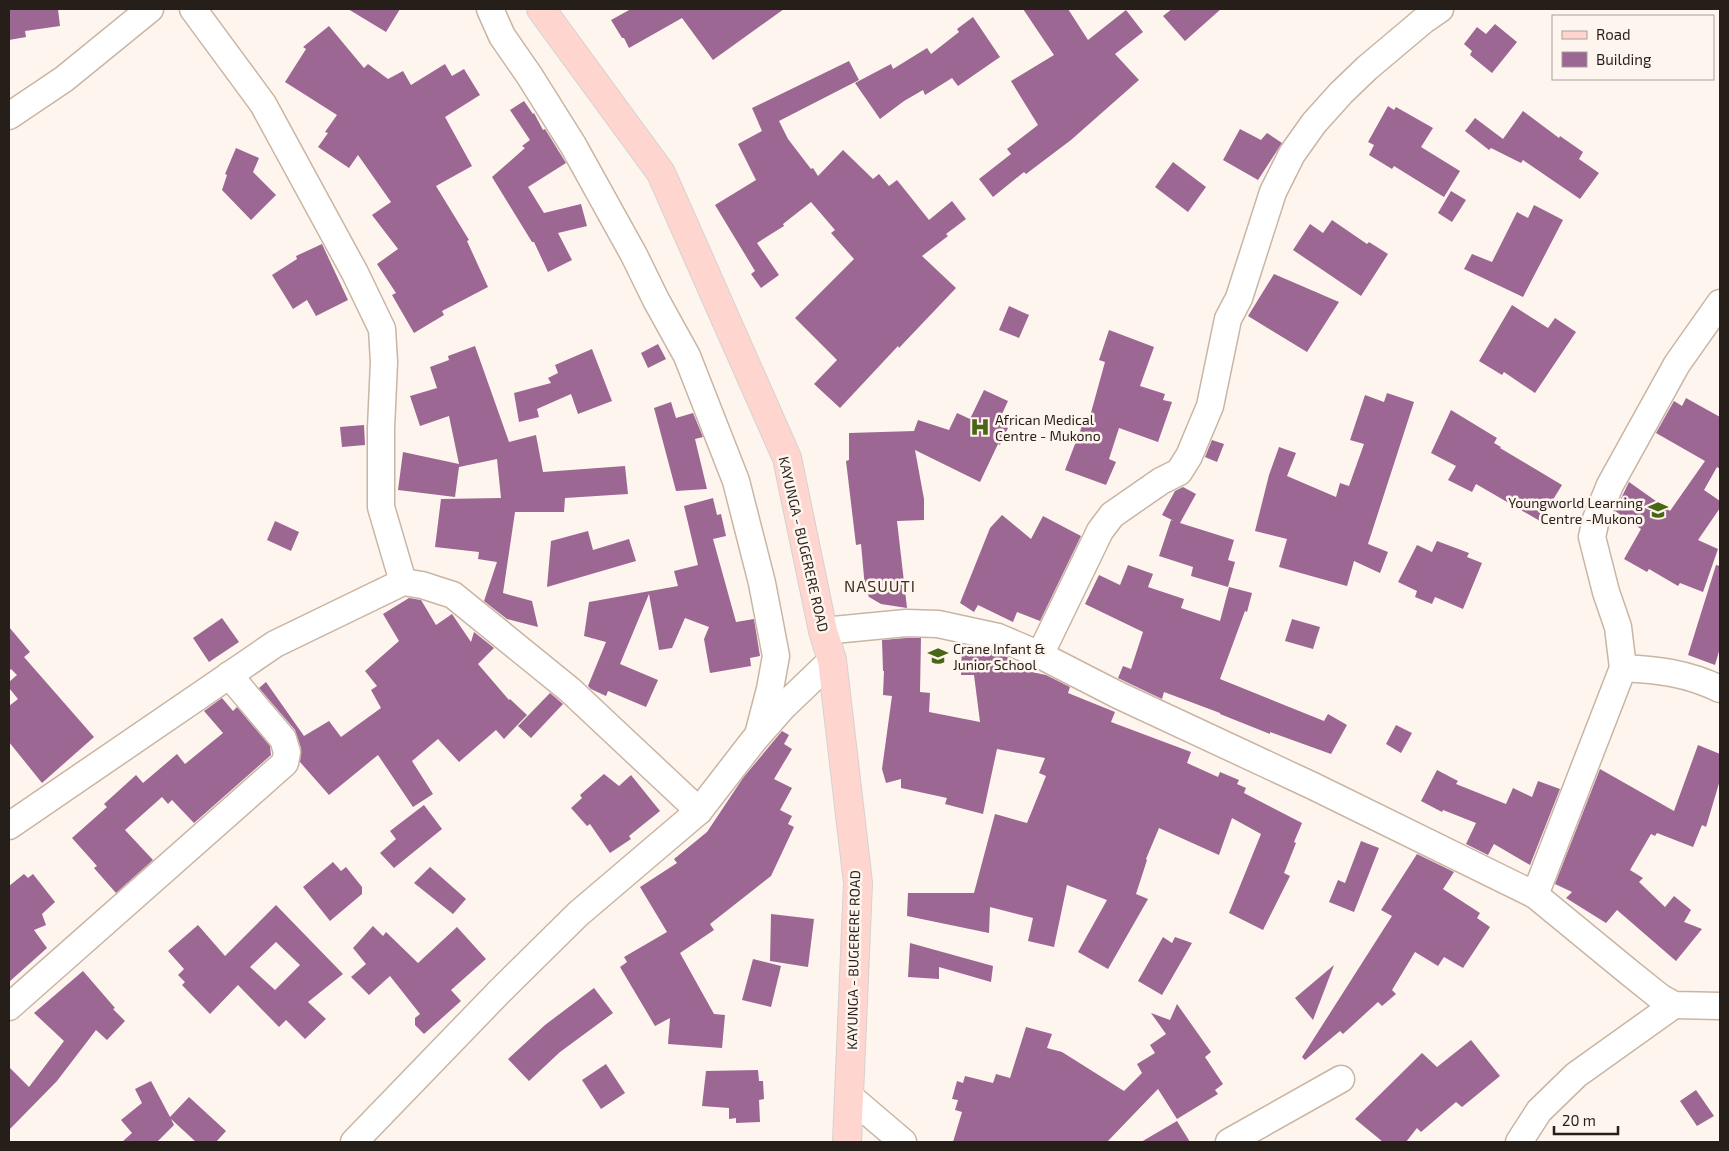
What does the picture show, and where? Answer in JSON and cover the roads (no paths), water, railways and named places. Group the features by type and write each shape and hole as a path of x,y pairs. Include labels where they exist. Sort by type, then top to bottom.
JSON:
{"main road":[{"name":"KAYUNGA - BUGERERE ROAD","path":"541,9 662,173 787,458 823,631 832,660 858,883 847,1142"}],"street":[{"path":"9,116 64,79 150,9"},
{"path":"193,9 262,104 355,272 382,330 384,362 381,428 381,507 403,582"},
{"path":"490,9 502,36 529,75 573,146 634,255 687,356 736,481 762,583 776,656 758,736"},
{"path":"1040,655 1100,531 1112,515 1161,481 1179,472 1188,456 1210,406 1228,319 1239,298 1273,192 1292,154 1314,124 1341,93 1417,26 1440,9"},
{"path":"1536,895 1624,668 1618,627 1606,592 1592,537 1596,519 1610,485 1677,364 1720,303"},
{"path":"9,826 275,644 403,582 422,585 454,595 570,690 699,811"},
{"path":"823,631 906,624 938,624 998,637 1040,655 1536,895 1630,974 1660,997 1674,1005 1720,1006"},
{"path":"354,1142 499,992 578,914 699,811 784,706 832,660"},
{"path":"1624,668 1662,670 1700,679 1720,688"},
{"path":"9,1007 285,763 288,752 283,739 229,675"},
{"path":"1519,1142 1539,1111 1576,1075 1674,1005"},
{"path":"1229,1142 1341,1080"},
{"path":"849,1096 903,1142"}],"place":[{"name":"African Medical Centre - Mukono","path":"980,427"},
{"name":"Youngworld Learning Centre -Mukono","path":"1658,510"},
{"name":"Crane Infant & Junior School","path":"938,656"}],"district":[{"name":"NASUUTI","path":"880,585"}]}
